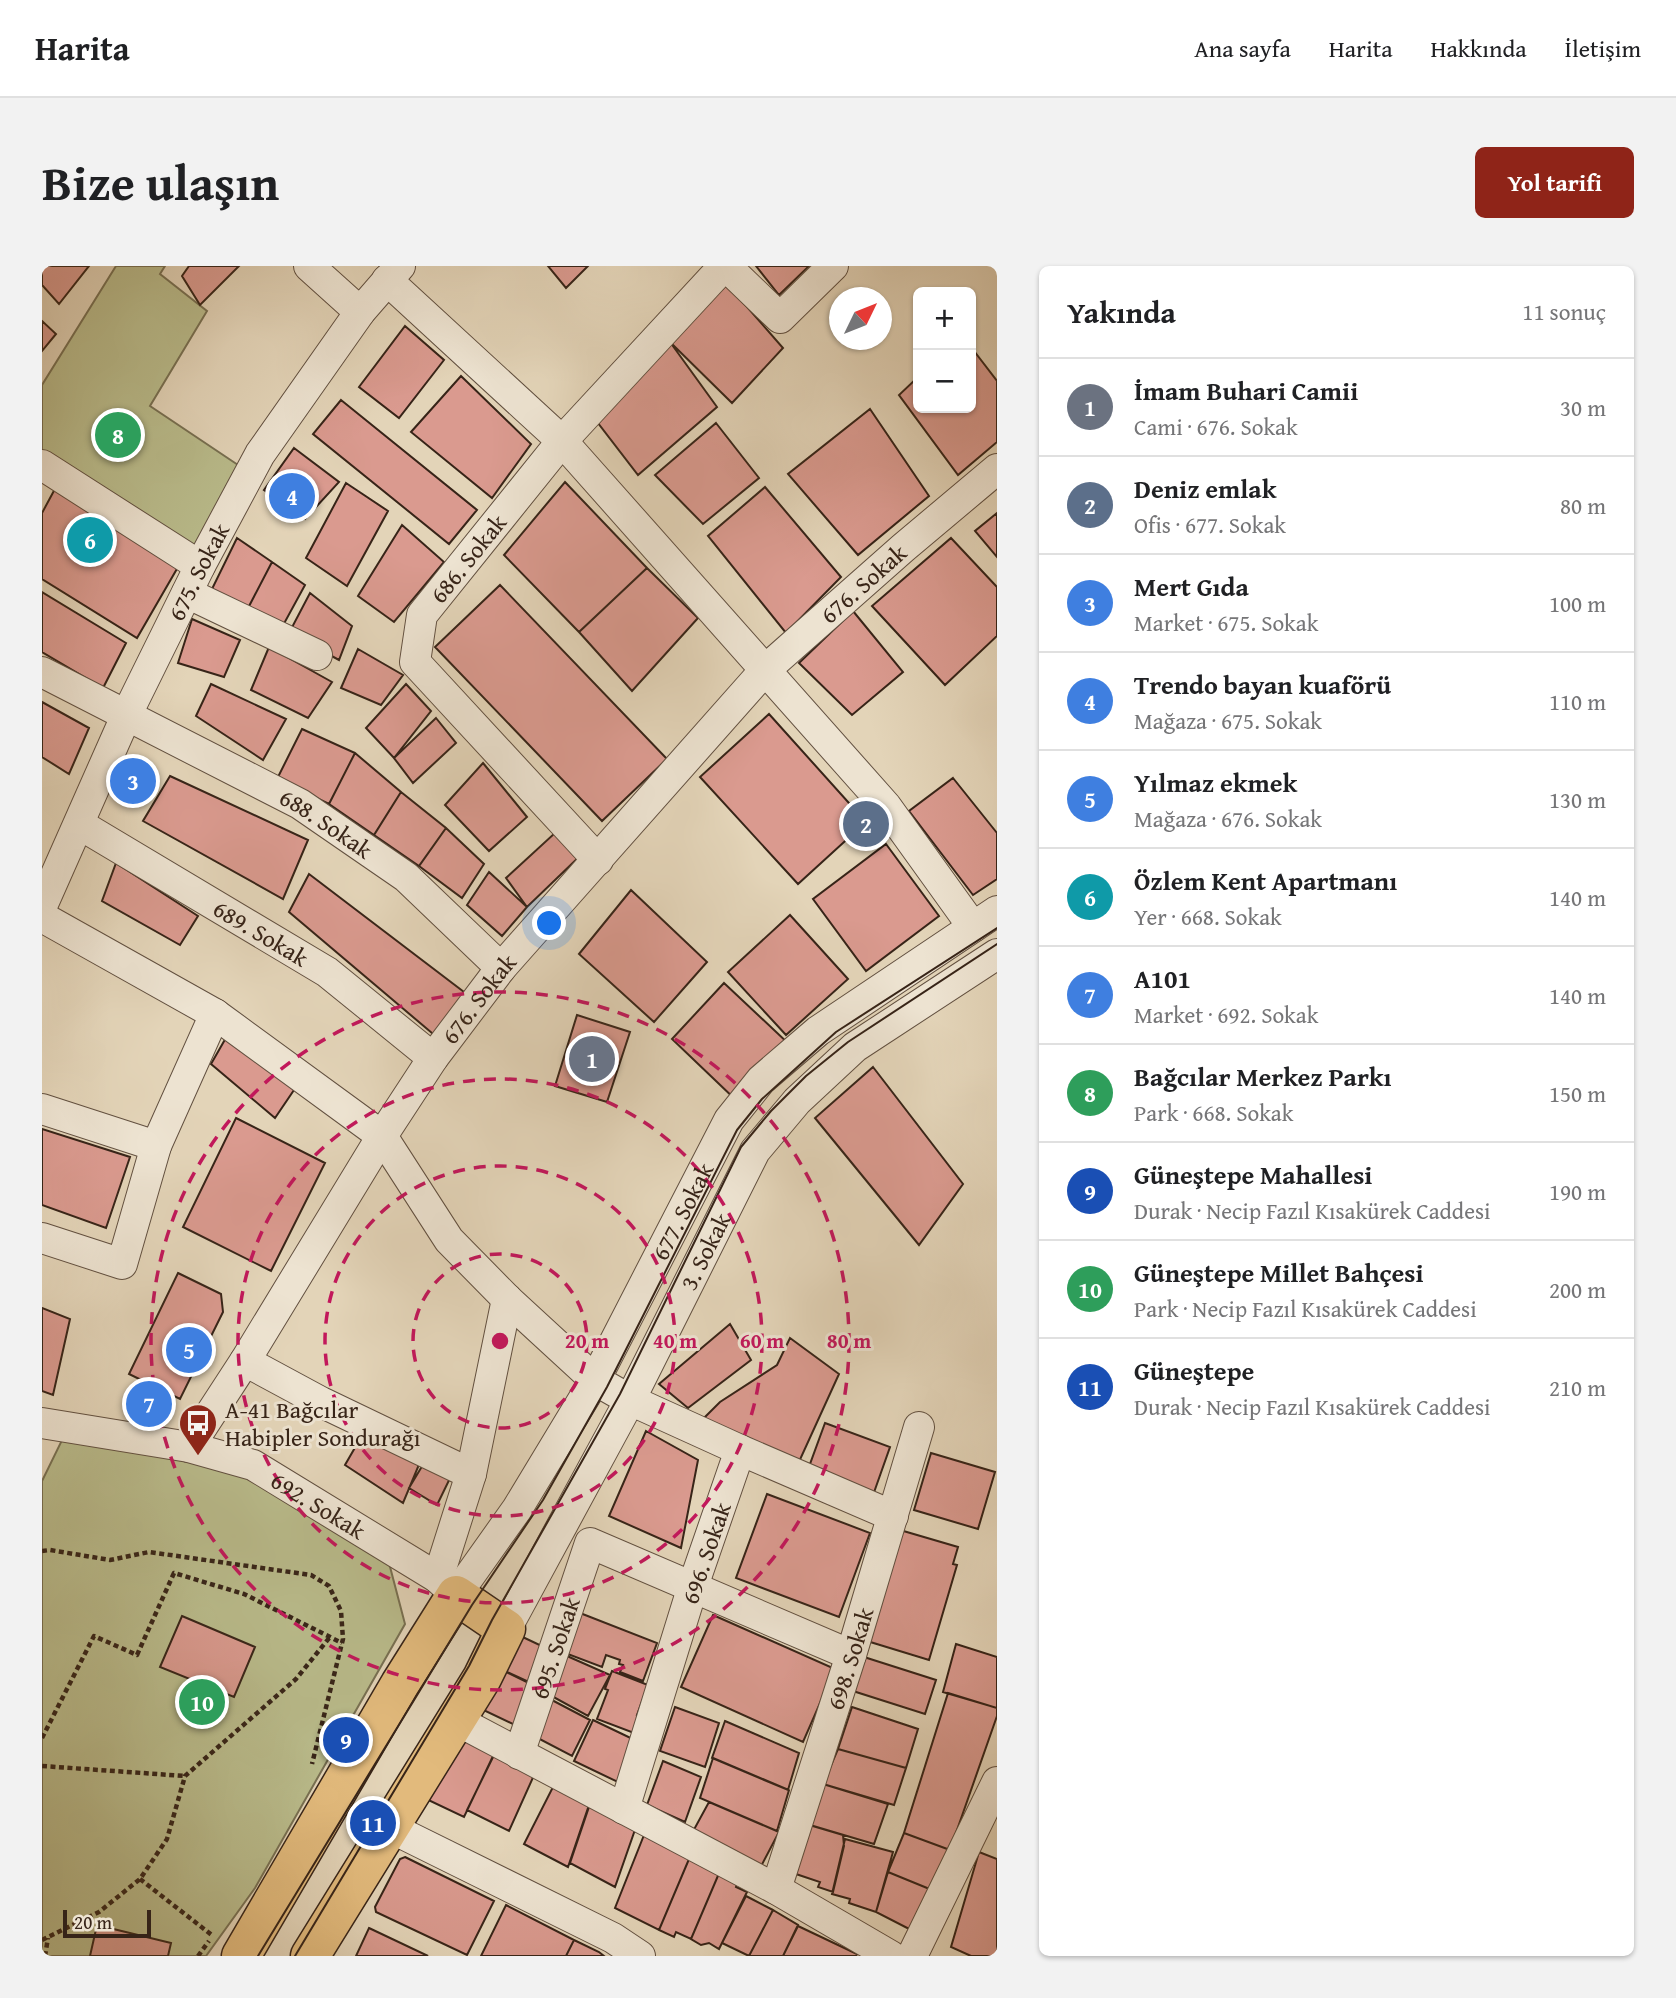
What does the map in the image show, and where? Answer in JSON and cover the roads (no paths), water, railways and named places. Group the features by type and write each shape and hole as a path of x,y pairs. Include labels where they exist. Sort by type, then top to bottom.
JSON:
{"main road":[{"path":"224,1940 407,1672 447,1586 506,1629 482,1678 310,1956"}],"street":[{"path":"309,266 360,312"},
{"path":"725,266 780,317 833,266"},
{"name":"686. Sokak","path":"598,860 415,662 422,615 562,441 725,266"},
{"path":"393,273 562,441 985,919"},
{"name":"675. Sokak","path":"42,906 127,714 200,566 260,454 360,312 393,273"},
{"path":"42,465 200,566"},
{"name":"676. Sokak","path":"189,1447 245,1361 382,1136 433,1058 501,968 765,670 902,548 997,469"},
{"path":"187,593 317,655"},
{"name":"688. Sokak","path":"42,672 299,804 405,877 501,968"},
{"name":"689. Sokak","path":"79,824 327,972 433,1058"},
{"path":"42,917 215,1014 382,1136 449,1240 507,1299 595,1380 630,1400 893,1517"},
{"name":"677. Sokak","path":"447,1586 517,1509 595,1380 729,1120 761,1080 818,1031 985,919"},
{"name":"3. Sokak","path":"506,1629 630,1400 755,1151 797,1101 855,1047 997,954"},
{"path":"42,1238 122,1264 156,1146 215,1014"},
{"path":"42,1109 156,1146"},
{"path":"447,1586 507,1299"},
{"path":"245,1361 321,1402 471,1474"},
{"name":"692. Sokak","path":"42,1423 189,1447 253,1465 447,1586"},
{"name":"698. Sokak","path":"776,1889 851,1655 919,1427"},
{"name":"696. Sokak","path":"624,1809 740,1450"},
{"name":"695. Sokak","path":"519,1754 590,1543 694,1586"},
{"path":"694,1586 851,1655"},
{"path":"456,1720 776,1889 891,1956"},
{"path":"912,1956 997,1782"},
{"path":"391,1828 609,1947 640,1956"}],"tram line":[{"path":"258,1956 472,1605 543,1500 607,1387 737,1130 762,1099 836,1032 997,928"},
{"path":"295,1956 469,1666 492,1620 620,1394 741,1147 771,1111 806,1076 848,1042 997,944"}],"place":[{"name":"Bağcılar Merkez Parkı","path":"118,435"},
{"name":"Trendo bayan kuaförü","path":"292,496"},
{"name":"Özlem Kent Apartmanı","path":"90,540"},
{"name":"Mert Gıda","path":"133,781"},
{"name":"Deniz emlak","path":"866,824"},
{"name":"İmam Buhari Camii","path":"592,1059"},
{"name":"Yılmaz ekmek","path":"189,1350"},
{"name":"A101","path":"149,1404"},
{"name":"A-41 Bağcılar Habipler Sondurağı","path":"198,1457"},
{"name":"Güneştepe Millet Bahçesi","path":"202,1702"},
{"name":"Güneştepe Mahallesi","path":"346,1740"},
{"name":"Güneştepe","path":"373,1823"}]}
